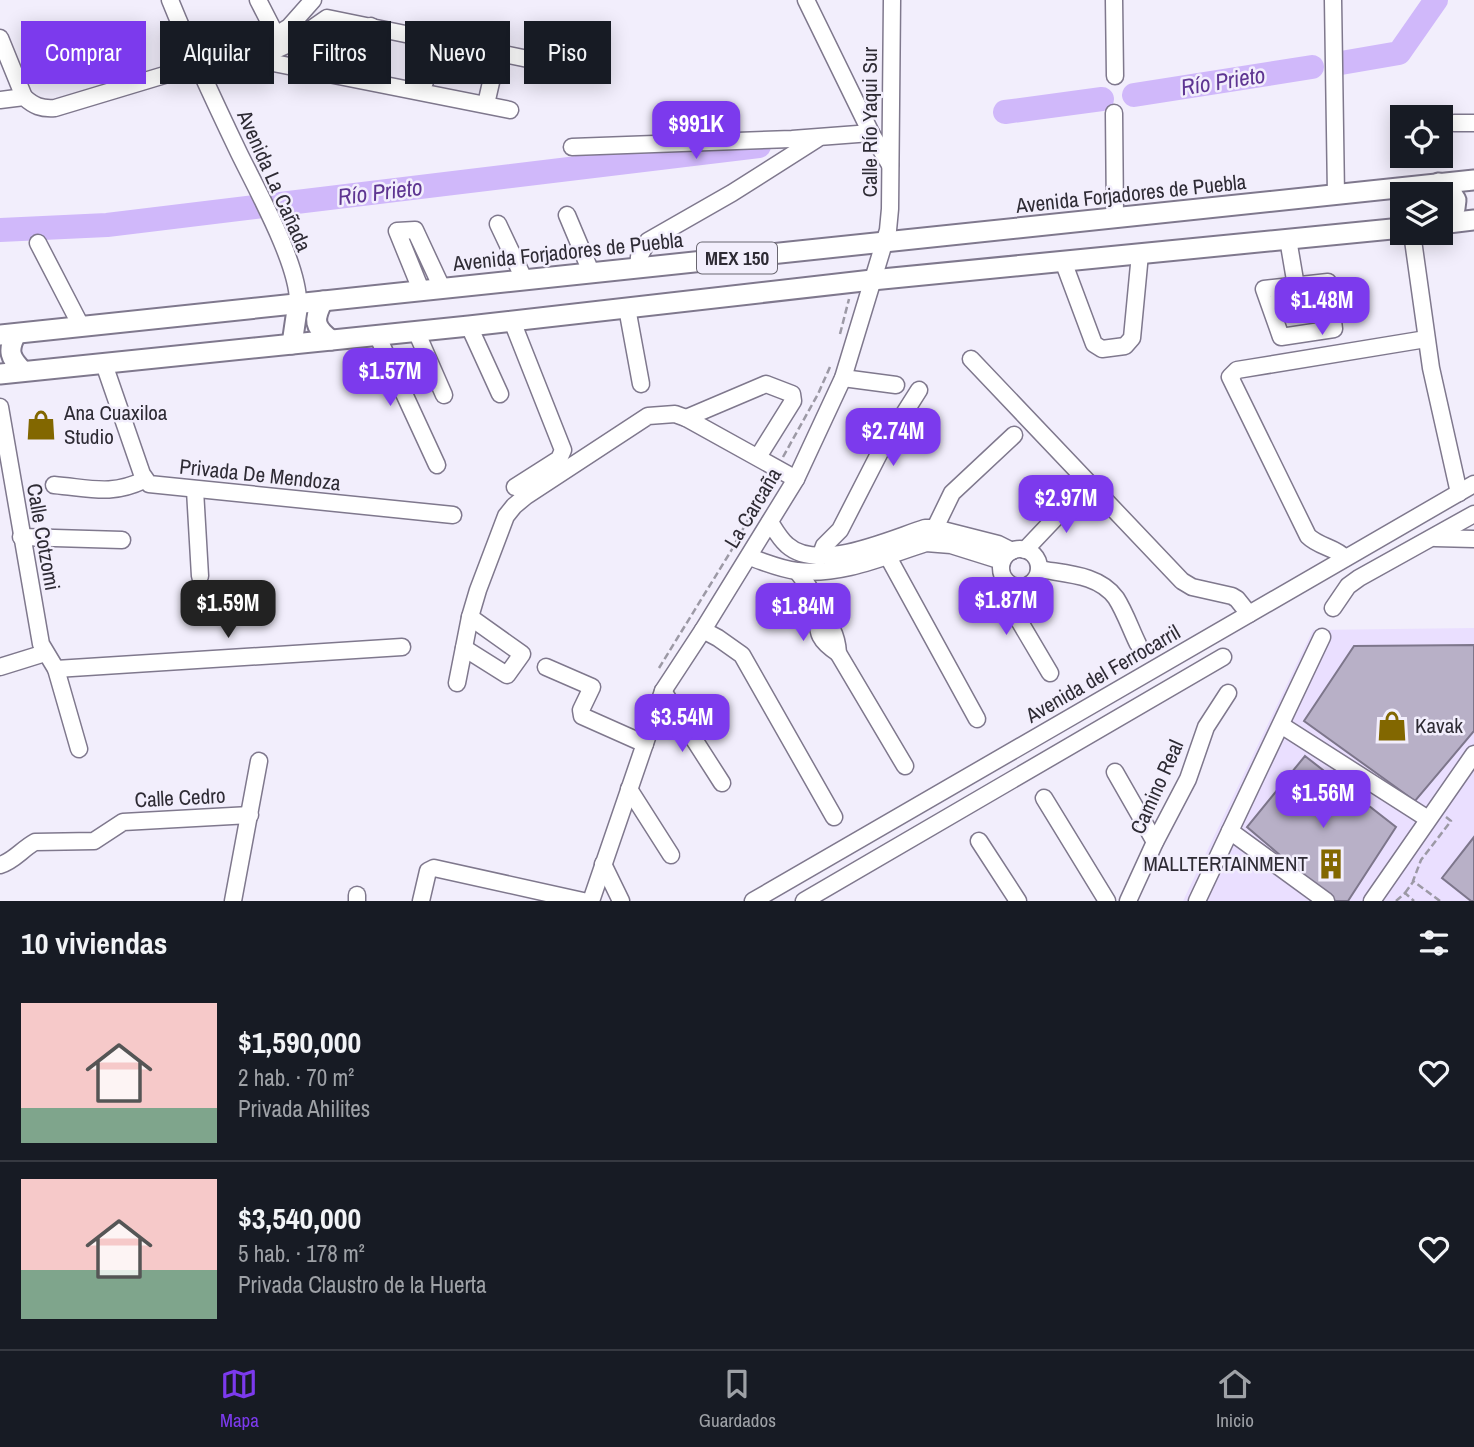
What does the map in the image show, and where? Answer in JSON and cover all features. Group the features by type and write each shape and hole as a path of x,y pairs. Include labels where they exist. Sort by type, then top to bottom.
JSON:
{"main road":[{"name":"Avenida Forjadores de Puebla","path":"1451,182 1474,180"},
{"name":"Avenida Forjadores de Puebla","path":"8,334 1390,189"},
{"path":"1453,195 1457,200 1453,211"},
{"path":"1453,222 1474,220"},
{"name":"MEX 150","path":"0,374 469,326 872,280 1390,229"},
{"path":"323,301 315,321 317,327 331,340"},
{"path":"292,344 298,303"},
{"path":"8,334 12,360 23,371"}],"street":[{"name":"Avenida La Cañada","path":"170,0 179,21"},
{"path":"258,0 276,35 289,27 313,0"},
{"path":"806,0 890,165"},
{"name":"Calle Río Yaqui Sur","path":"884,243 890,209 891,0"},
{"path":"1114,0 1115,76"},
{"path":"1333,0 1336,195"},
{"path":"323,21 327,18 344,21"},
{"path":"0,38 24,97 34,106 43,109 55,108 160,75"},
{"path":"274,63 510,110"},
{"name":"Avenida La Cañada","path":"206,84 271,218 298,289 298,303"},
{"path":"486,104 491,84"},
{"path":"0,100 24,97"},
{"path":"1114,113 1115,218"},
{"path":"1454,123 1474,123"},
{"path":"572,147 819,137 871,132"},
{"path":"638,268 639,257 648,242 732,193 819,137"},
{"path":"568,215 591,272"},
{"path":"498,224 524,279"},
{"path":"421,290 397,231 415,230 442,288"},
{"path":"1288,239 1296,286"},
{"path":"38,243 81,326"},
{"name":"La Carcaña","path":"591,901 663,691 796,479 844,378 884,243"},
{"path":"1414,245 1426,339 1459,493"},
{"path":"1063,261 1094,344 1102,349 1125,346 1132,338 1140,254"},
{"path":"1328,282 1334,329 1281,337 1264,289 1296,286 1328,282"},
{"path":"627,308 641,384"},
{"path":"512,321 563,450 559,459 515,487"},
{"path":"469,326 500,394"},
{"path":"415,331 444,395"},
{"path":"377,335 437,465"},
{"path":"1345,558 1308,536 1231,382 1232,373 1426,339"},
{"path":"971,359 1182,581 1192,587 1232,596 1249,614"},
{"path":"54,485 113,491 128,488 144,480 104,365"},
{"path":"844,378 896,384"},
{"path":"686,418 766,384 792,394 793,401 758,457"},
{"path":"815,603 824,564 824,546 840,530 881,450 919,390"},
{"name":"Calle Cotzomi","path":"0,407 6,482 21,537 41,643 57,669"},
{"path":"457,683 470,617 506,516 526,496 648,416 663,413 686,418 796,479"},
{"path":"935,528 952,493 1014,435"},
{"name":"Privada De Mendoza","path":"144,480 154,486 453,515"},
{"name":"Avenida del Ferrocarril","path":"753,901 1474,484"},
{"path":"195,490 200,576"},
{"path":"749,557 797,571 824,564 887,555 937,542 1013,554 1035,558 1039,569 1034,581 1018,587 1007,582 1001,573 1013,554 1079,493"},
{"path":"1333,608 1348,586 1359,578 1474,514"},
{"path":"770,523 786,544 824,564"},
{"path":"824,564 850,551 925,528 935,528 998,544 1013,554"},
{"path":"840,530 850,551"},
{"path":"21,537 122,540"},
{"path":"1432,538 1474,539"},
{"path":"887,555 977,719"},
{"path":"1039,569 1085,577 1108,589 1116,598 1138,644"},
{"path":"797,571 835,633 838,653 905,766"},
{"path":"1012,586 1014,612 1050,673"},
{"path":"464,648 507,675 522,654 470,617"},
{"path":"703,630 742,655 834,817"},
{"path":"1197,901 1322,637"},
{"path":"79,749 57,669 402,647"},
{"path":"0,667 45,653"},
{"path":"804,901 1223,657"},
{"path":"546,667 592,687 581,710 582,716 645,744"},
{"path":"663,691 722,783"},
{"name":"Camino Real","path":"1128,901 1188,779 1206,727 1228,693"},
{"path":"1281,725 1431,814"},
{"path":"1372,901 1474,754"},
{"path":"233,901 259,761"},
{"path":"1115,772 1155,842"},
{"path":"629,789 671,855"},
{"path":"1044,798 1107,901"},
{"name":"Calle Cedro","path":"0,865 9,863 26,846 35,842 94,841 123,822 250,815"},
{"path":"1230,831 1326,901"},
{"path":"979,841 1018,901"},
{"path":"603,864 621,901"},
{"path":"421,901 428,871 431,869 518,893 583,901"}],"path":[{"path":"1396,901 1405,893 1421,860 1451,821 1431,814"},
{"path":"1413,881 1440,901"},
{"path":"1405,893 1414,901"}],"shaded area":[{"path":"1474,628 1474,901 1183,901 1313,630"}],"building":[{"name":"Kavak","path":"1474,645 1474,731 1415,801 1304,721 1354,646"},
{"name":"MALLTERTAINMENT","path":"1305,756 1396,827 1348,901 1334,901 1247,827"},
{"path":"1474,837 1474,901 1471,901 1442,878"}],"waterway":[{"name":"Río Prieto","path":"1341,63 1399,53 1436,0"},
{"name":"Río Prieto","path":"1134,95 1312,67"},
{"name":"Río Prieto","path":"1005,112 1102,99"},
{"name":"Río Prieto","path":"0,230 107,225 759,146"}],"place":[{"name":"Ana Cuaxiloa Studio","path":"41,425"},
{"name":"Kavak","path":"1392,726"},
{"name":"MALLTERTAINMENT","path":"1331,864"}]}
